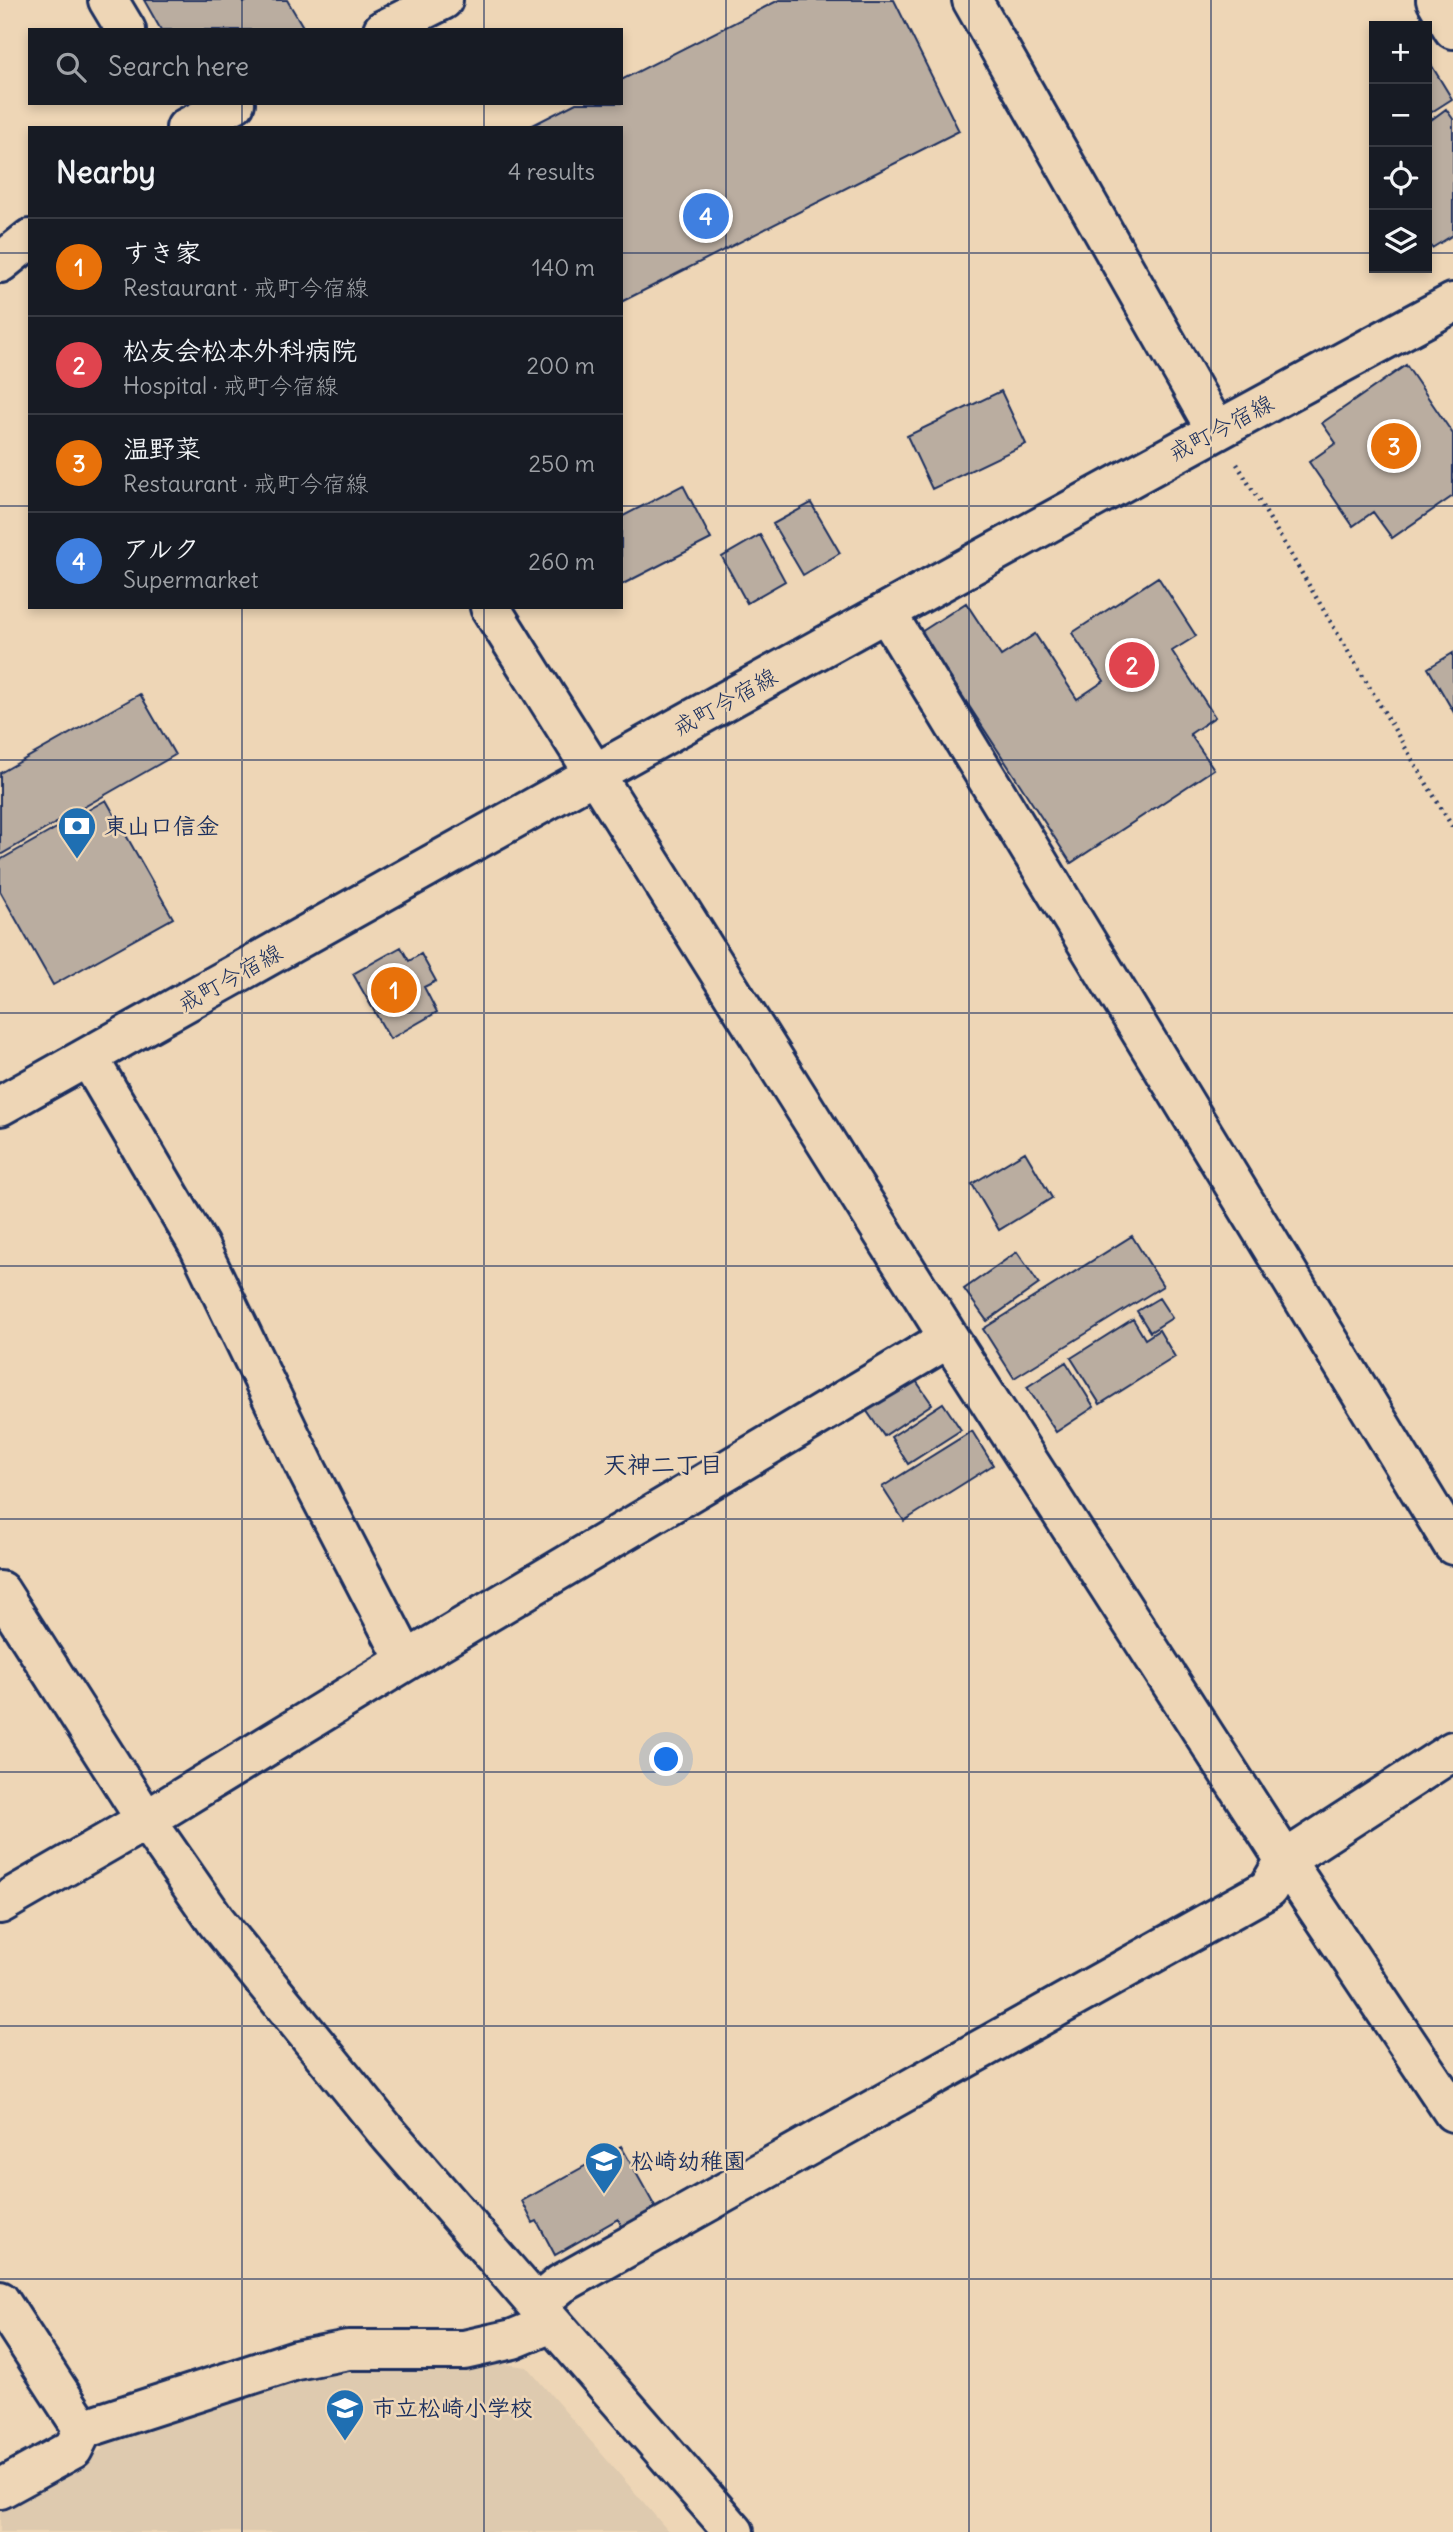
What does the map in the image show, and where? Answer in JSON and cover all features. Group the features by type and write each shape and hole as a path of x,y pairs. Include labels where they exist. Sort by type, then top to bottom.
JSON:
{"street":[{"path":"108,0 125,28"},
{"path":"387,28 443,0"},
{"path":"972,0 1216,430"},
{"path":"1436,0 1453,29"},
{"path":"171,105 185,126"},
{"path":"190,126 231,105"},
{"path":"0,263 28,241"},
{"name":"戒町今宿線","path":"0,1106 886,612 1453,303"},
{"path":"491,609 949,1338 1285,1860 1453,2112"},
{"path":"886,612 1453,1545"},
{"path":"88,1057 199,1246 308,1472 406,1661"},
{"path":"0,1904 146,1820 406,1661 949,1338"},
{"path":"0,1591 146,1820 216,1921 385,2130 734,2532"},
{"path":"0,2490 73,2449 83,2429 296,2360 348,2350 464,2350 513,2339 545,2314 561,2284 1268,1889 1285,1860 1453,1751"},
{"path":"0,2301 83,2429"}],"path":[{"path":"1216,430 1453,828"}],"shaded area":[{"name":"市立松崎小学校","path":"476,2360 527,2367 669,2532 0,2532 0,2510 103,2449 94,2435 357,2361"}],"building":[{"path":"144,0 242,0 244,3 249,0 287,0 304,28 160,28"},
{"path":"779,0 894,0 959,131 623,301 623,126 531,126 572,105 623,105 623,79"},
{"path":"1432,66 1452,99 1432,112"},
{"path":"1446,109 1453,119 1453,235 1432,248 1432,147 1432,119"},
{"path":"1406,365 1453,434 1453,496 1392,538 1373,512 1353,526 1309,462 1336,443 1322,423"},
{"path":"1001,391 1026,444 932,489 907,436"},
{"path":"683,485 711,539 623,584 623,516"},
{"path":"811,503 840,553 803,575 773,524"},
{"path":"760,535 785,581 747,603 722,557"},
{"path":"1158,577 1196,636 1172,651 1215,717 1190,734 1214,769 1071,863 921,632 966,603 1001,656 1035,634 1077,699 1104,681 1072,633"},
{"path":"1453,653 1453,711 1428,668"},
{"path":"140,694 175,755 0,855 0,773"},
{"path":"106,800 173,918 53,985 0,891 0,860"},
{"path":"401,947 409,961 421,954 436,981 424,987 437,1012 390,1039 353,974"},
{"path":"1025,1152 1052,1198 999,1230 972,1184"},
{"path":"1132,1236 1163,1286 1014,1378 983,1329"},
{"path":"1017,1252 1039,1284 987,1321 964,1289"},
{"path":"1159,1298 1172,1318 1150,1332 1137,1311"},
{"path":"1133,1319 1145,1339 1159,1330 1175,1357 1100,1404 1071,1358"},
{"path":"1066,1362 1094,1407 1056,1432 1027,1387"},
{"path":"910,1372 932,1404 884,1436 862,1404"},
{"path":"943,1403 961,1430 908,1464 891,1437"},
{"path":"972,1431 993,1465 904,1521 882,1487"},
{"path":"621,2146 658,2212 624,2231 618,2219 555,2255 537,2221 533,2223 522,2201"}],"place":[{"name":"アルク","path":"706,216"},
{"name":"温野菜","path":"1394,446"},
{"name":"松友会松本外科病院","path":"1132,665"},
{"name":"東山口信金","path":"77,860"},
{"name":"すき家","path":"394,990"},
{"name":"松崎幼稚園","path":"604,2195"},
{"name":"市立松崎小学校","path":"345,2442"}],"district":[{"name":"天神二丁目","path":"663,1465"}]}
